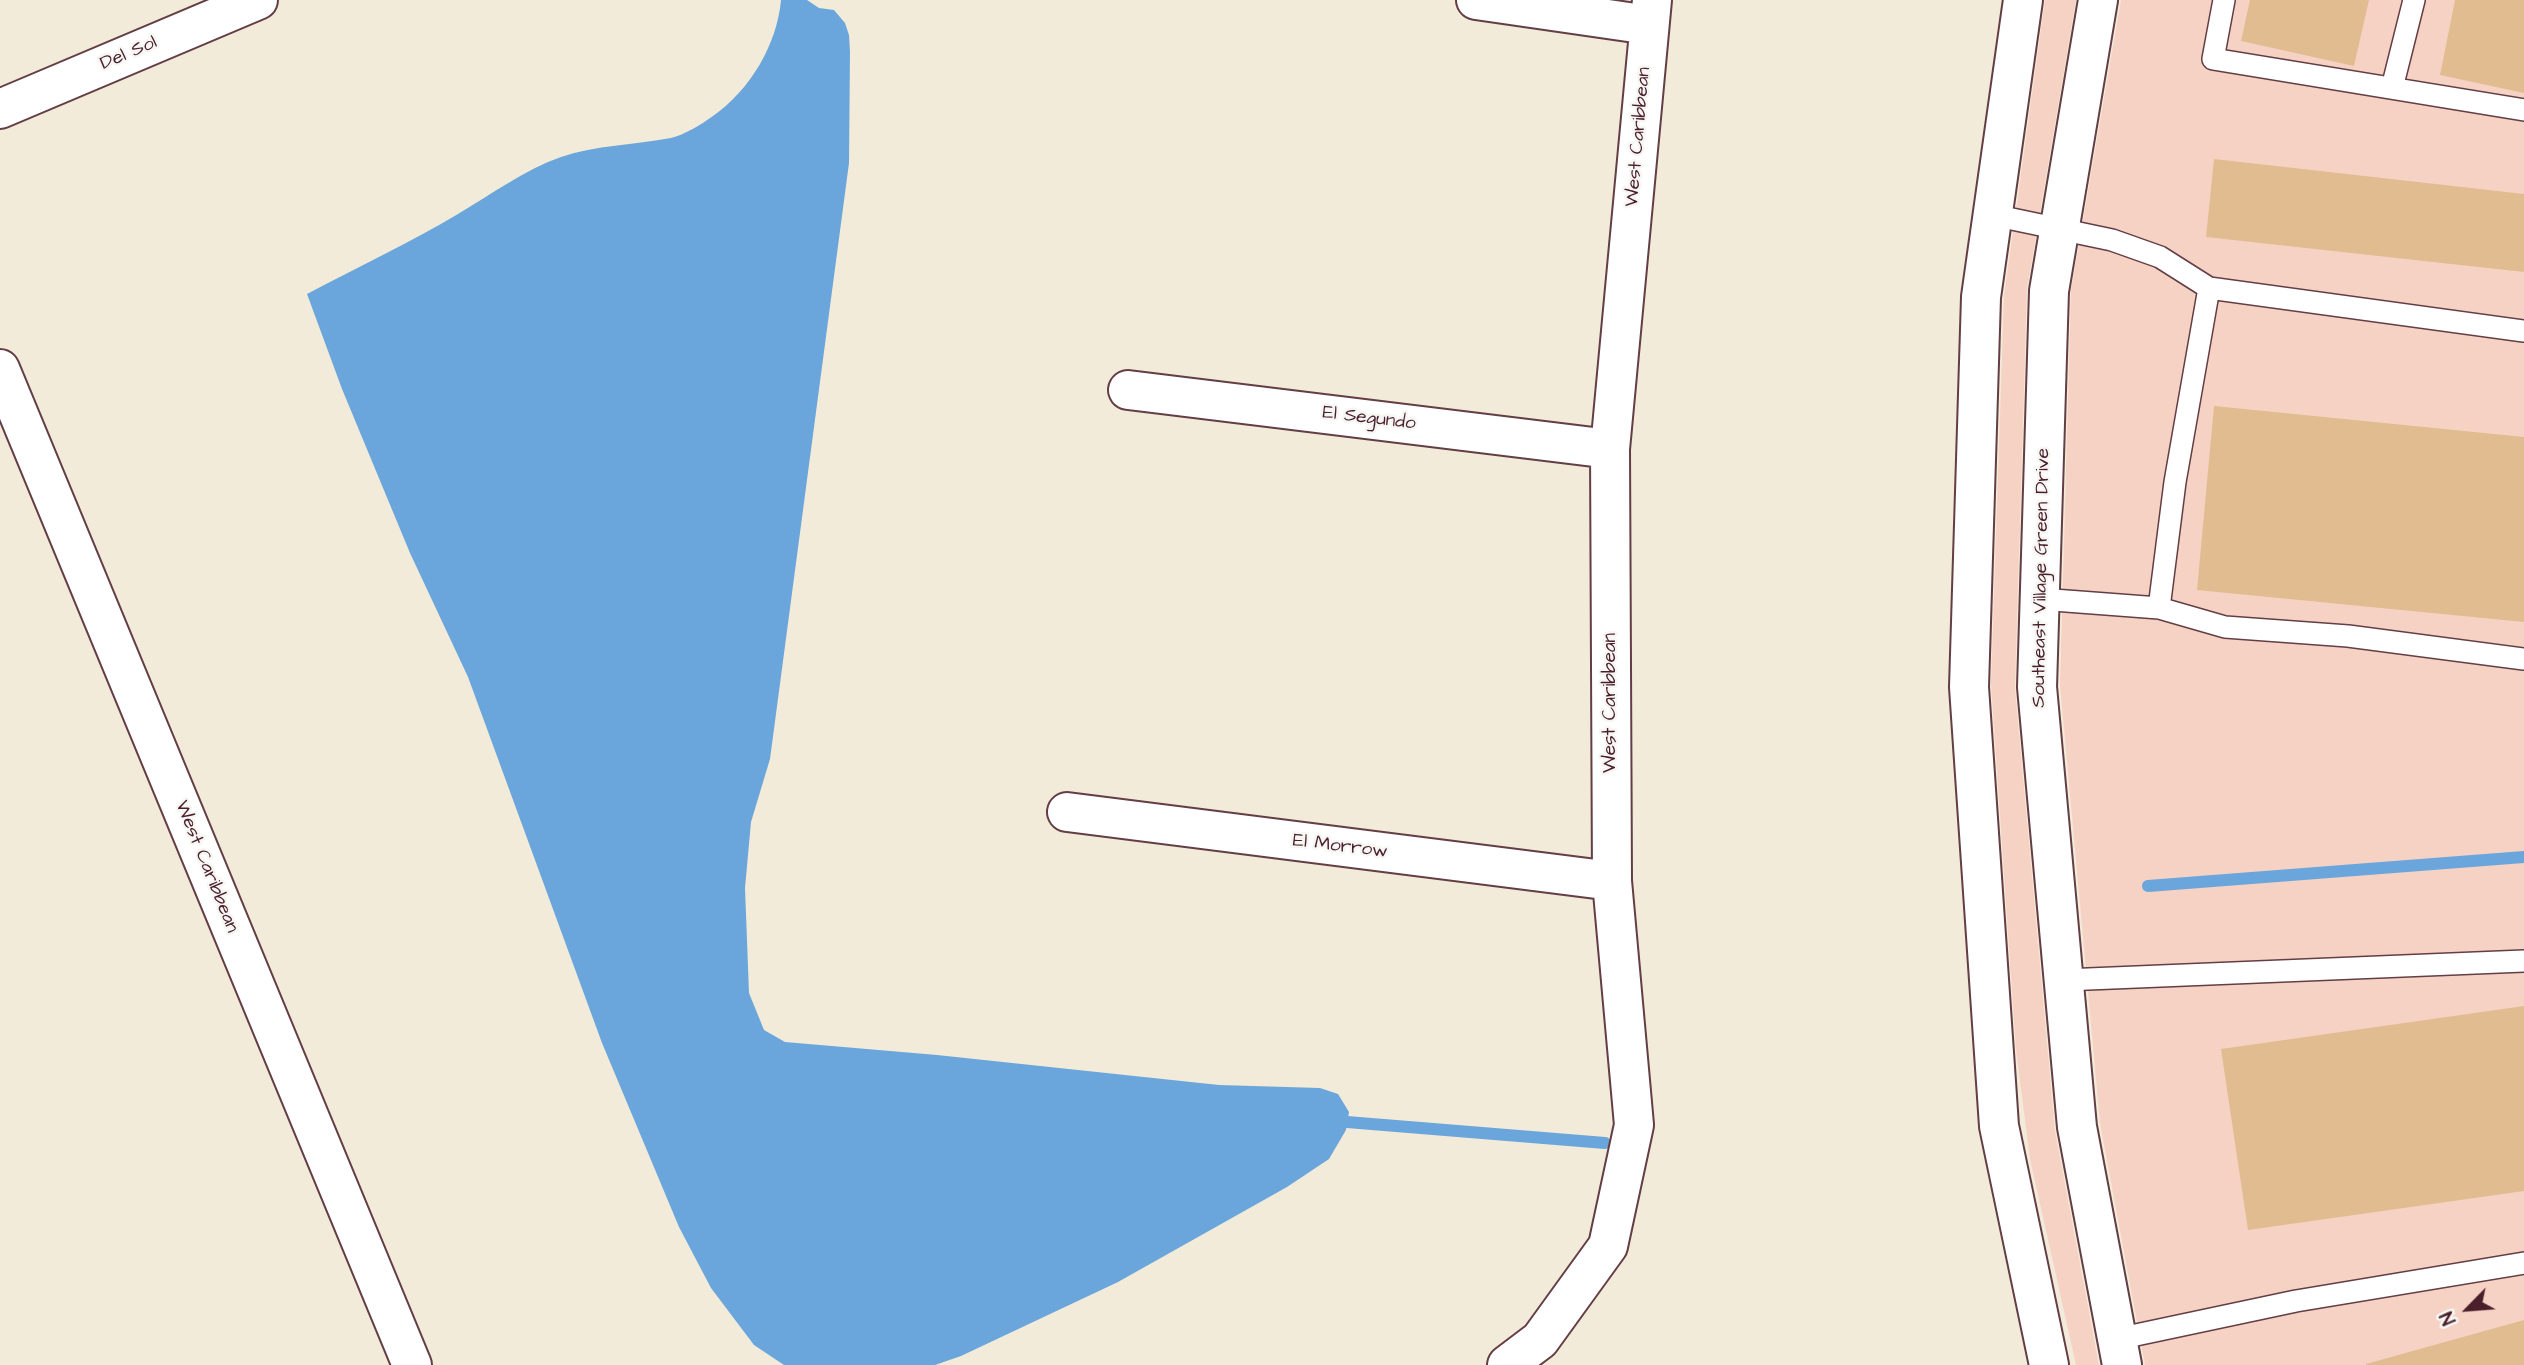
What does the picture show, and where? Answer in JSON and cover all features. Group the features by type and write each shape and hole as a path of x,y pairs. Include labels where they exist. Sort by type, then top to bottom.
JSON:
{"street":[{"name":"Del Sol","path":"0,109 258,0"},
{"path":"1476,0 1651,13"},
{"path":"2022,0 1981,297 1969,687 1999,1126 2049,1365"},
{"name":"Southeast Village Green Drive","path":"2098,0 2049,291 2037,687 2077,1128 2119,1352"},
{"name":"West Caribbean","path":"1507,1365 1540,1340 1608,1246 1633,1125 1612,881 1610,449 1651,13"},
{"name":"West Caribbean","path":"0,369 412,1365"},
{"name":"El Segundo","path":"1128,390 1610,449"},
{"name":"El Morrow","path":"1067,812 1612,881"}],"lane":[{"path":"2224,0 2213,59 2524,110"},
{"path":"2392,88 2414,0"},
{"path":"1993,215 2112,240 2160,257 2209,288 2524,331"},
{"path":"2159,608 2175,482 2209,288"},
{"path":"2040,599 2159,608 2225,628 2348,636 2524,659"},
{"path":"2064,980 2524,961"},
{"path":"2119,1352 2296,1301 2524,1263"}],"shaded area":[{"path":"2045,0 2076,0 2027,289 2015,688 2055,1131 2099,1365 2076,1365 2030,1159 2016,1050 1991,684 2004,296"},
{"path":"2121,0 2524,0 2524,1365 2145,1365 2100,1123 2060,685 2071,290"}],"water":[{"path":"781,0 807,0 819,8 834,10 845,23 850,52 849,163 770,759 751,822 745,888 749,993 764,1030 785,1042 1219,1085 1320,1088 1338,1094 1349,1112 1346,1130 1329,1159 1287,1187 1118,1282 961,1356 935,1365 784,1365 754,1345 711,1288 679,1227 602,1043 468,677 410,553 342,389 307,294 421,235 547,162 588,150 671,138 704,122 726,105 750,80 774,33"}],"building":[{"path":"2250,0 2369,0 2354,66 2241,41"},
{"path":"2455,0 2524,0 2524,93 2440,75"},
{"path":"2214,159 2524,194 2524,272 2206,237"},
{"path":"2214,406 2524,437 2524,622 2197,590"},
{"path":"2524,1006 2524,1191 2248,1230 2221,1049"},
{"path":"2524,1320 2524,1365 2366,1365 2366,1364"}],"waterway":[{"path":"2148,886 2524,857"},
{"path":"1347,1122 1605,1143"}]}
